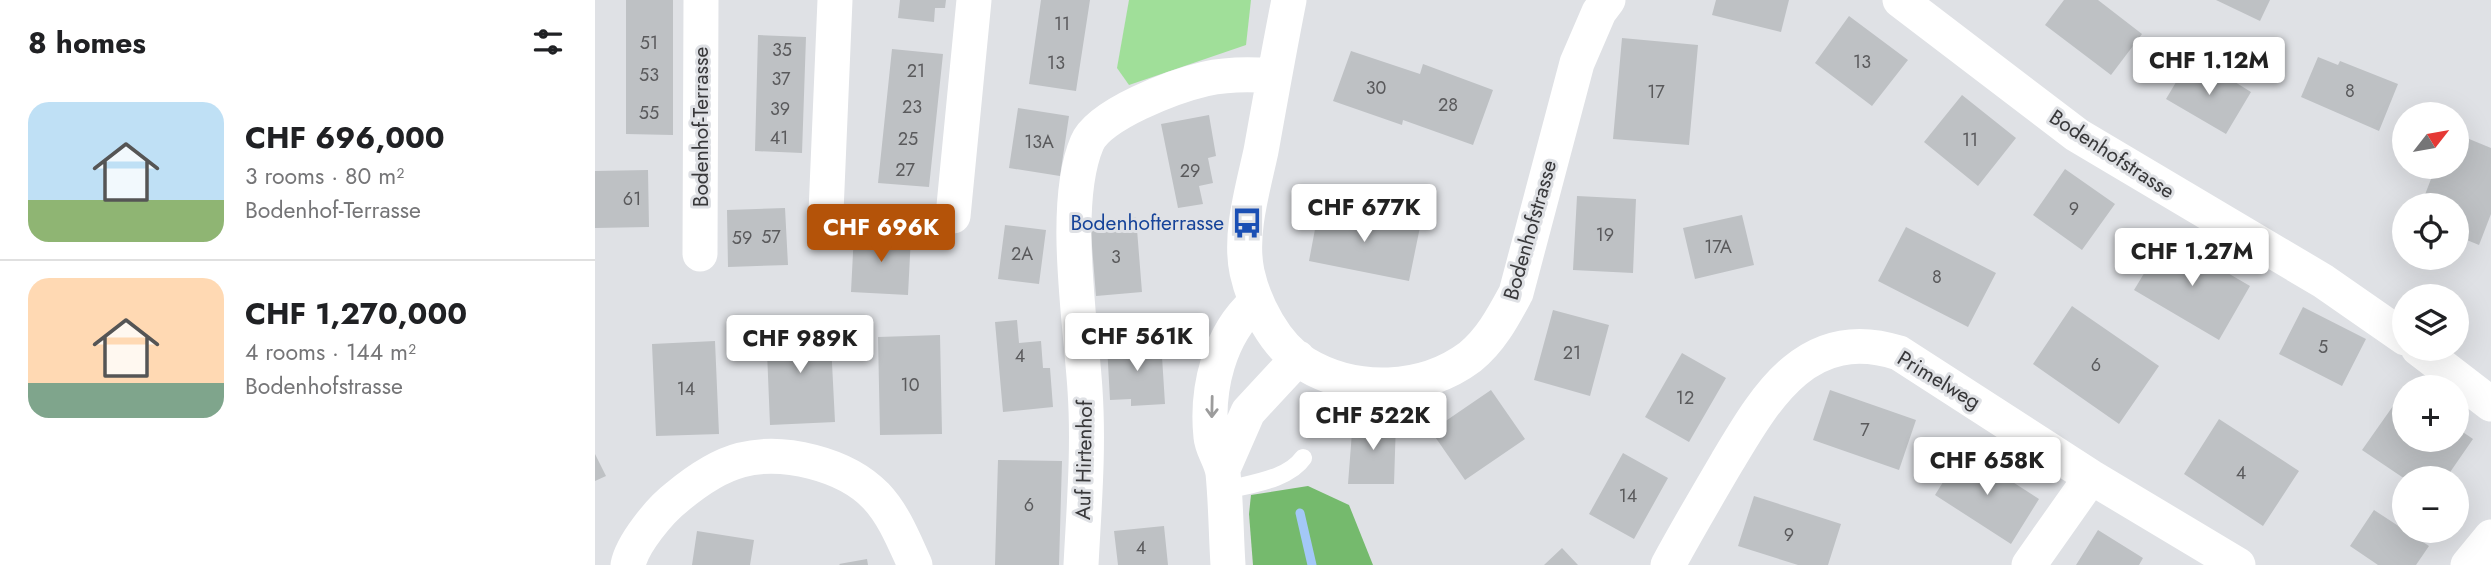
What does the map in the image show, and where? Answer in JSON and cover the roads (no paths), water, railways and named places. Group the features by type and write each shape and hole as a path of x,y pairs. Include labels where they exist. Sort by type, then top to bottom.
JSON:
{"street":[{"name":"Bodenhof-Terrasse","path":"700,254 701,0"},
{"path":"826,212 835,0"},
{"path":"953,216 974,0"},
{"name":"Bodenhofstrasse","path":"1289,0 1247,223 1246,268 1255,303 1276,335 1298,358 1345,381 1400,386 1443,374 1471,356 1497,328 1515,293 1577,62 1599,12 1608,0"},
{"name":"Bodenhofstrasse","path":"1900,0 2077,135 2322,281 2392,329"},
{"name":"Auf Hirtenhof","path":"1081,565 1087,462 1085,391 1077,295 1076,175 1088,140 1117,113 1202,80 1253,74 1273,76"},
{"path":"1228,565 1223,480 1211,438 1212,391 1217,368 1237,319 1255,303"},
{"name":"Primelweg","path":"1668,565 1749,424 1779,382 1819,355 1840,348 1880,347 1899,353 2091,477 2238,565"},
{"path":"1223,480 1248,412 1298,358"},
{"path":"2435,361 2491,404"},
{"path":"628,565 661,510 697,481 741,460 787,457 839,471 875,495 897,525 915,565"},
{"path":"2029,565 2091,477"},
{"path":"2468,565 2491,537"}],"lane":[{"path":"1223,480 1276,476 1293,469 1303,458"}],"waterway":[{"path":"1300,513 1312,565"}],"place":[{"name":"Bodenhofterrasse","path":"1247,223"}]}
